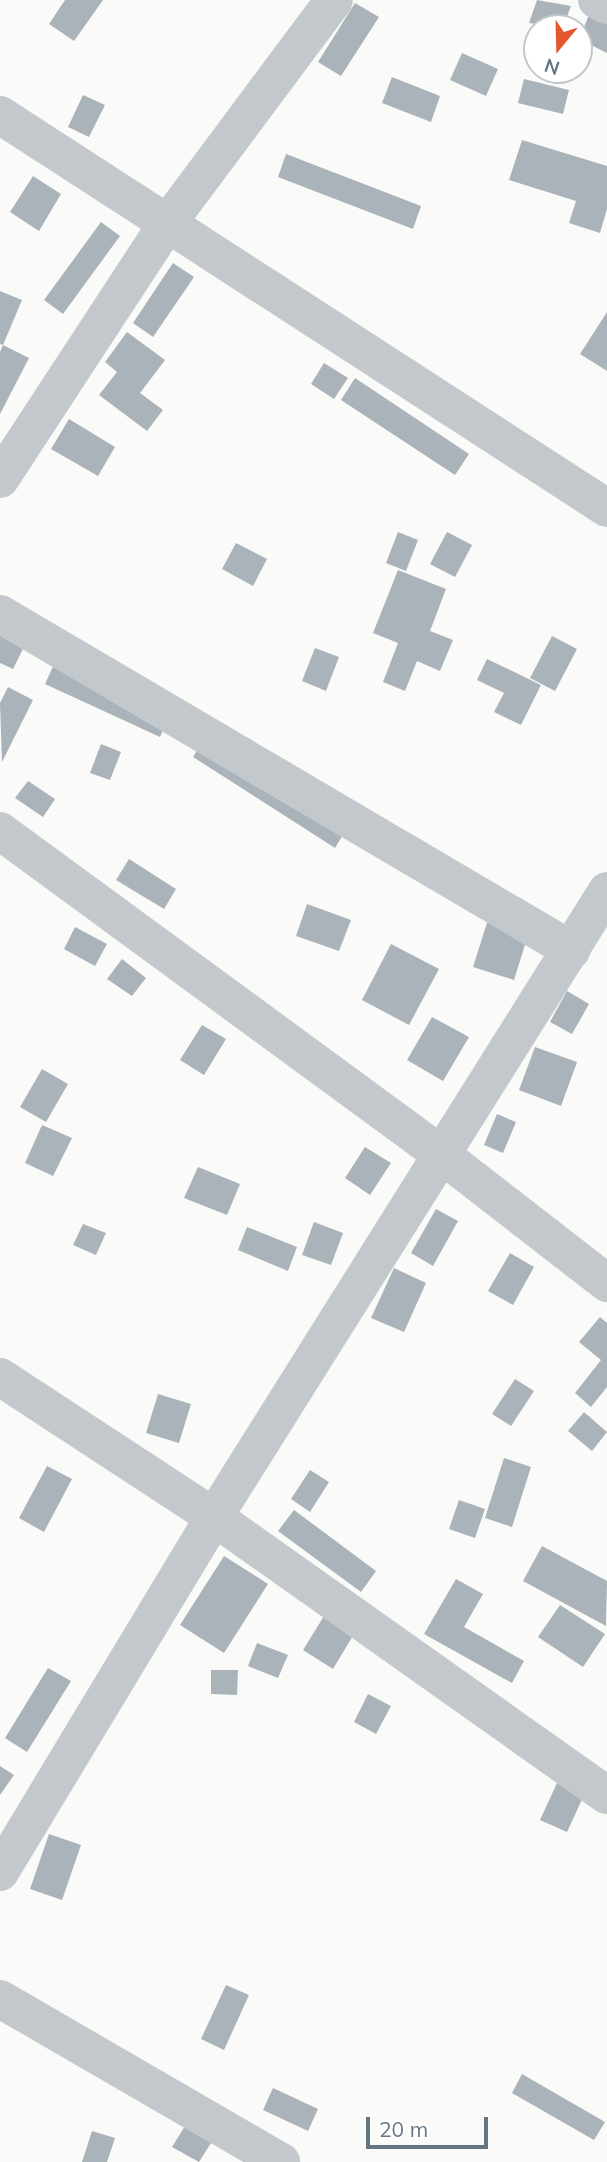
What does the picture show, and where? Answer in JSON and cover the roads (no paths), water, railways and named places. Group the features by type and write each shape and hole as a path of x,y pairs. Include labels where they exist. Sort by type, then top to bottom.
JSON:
{"street":[{"path":"0,479 167,224 334,0"},
{"path":"597,0 607,5"},
{"path":"0,115 607,508"},
{"path":"0,614 571,950"},
{"path":"0,831 442,1155 607,1283"},
{"path":"0,1872 214,1517 607,891"},
{"path":"0,1377 214,1517 607,1795"},
{"path":"0,1999 281,2162"}]}
